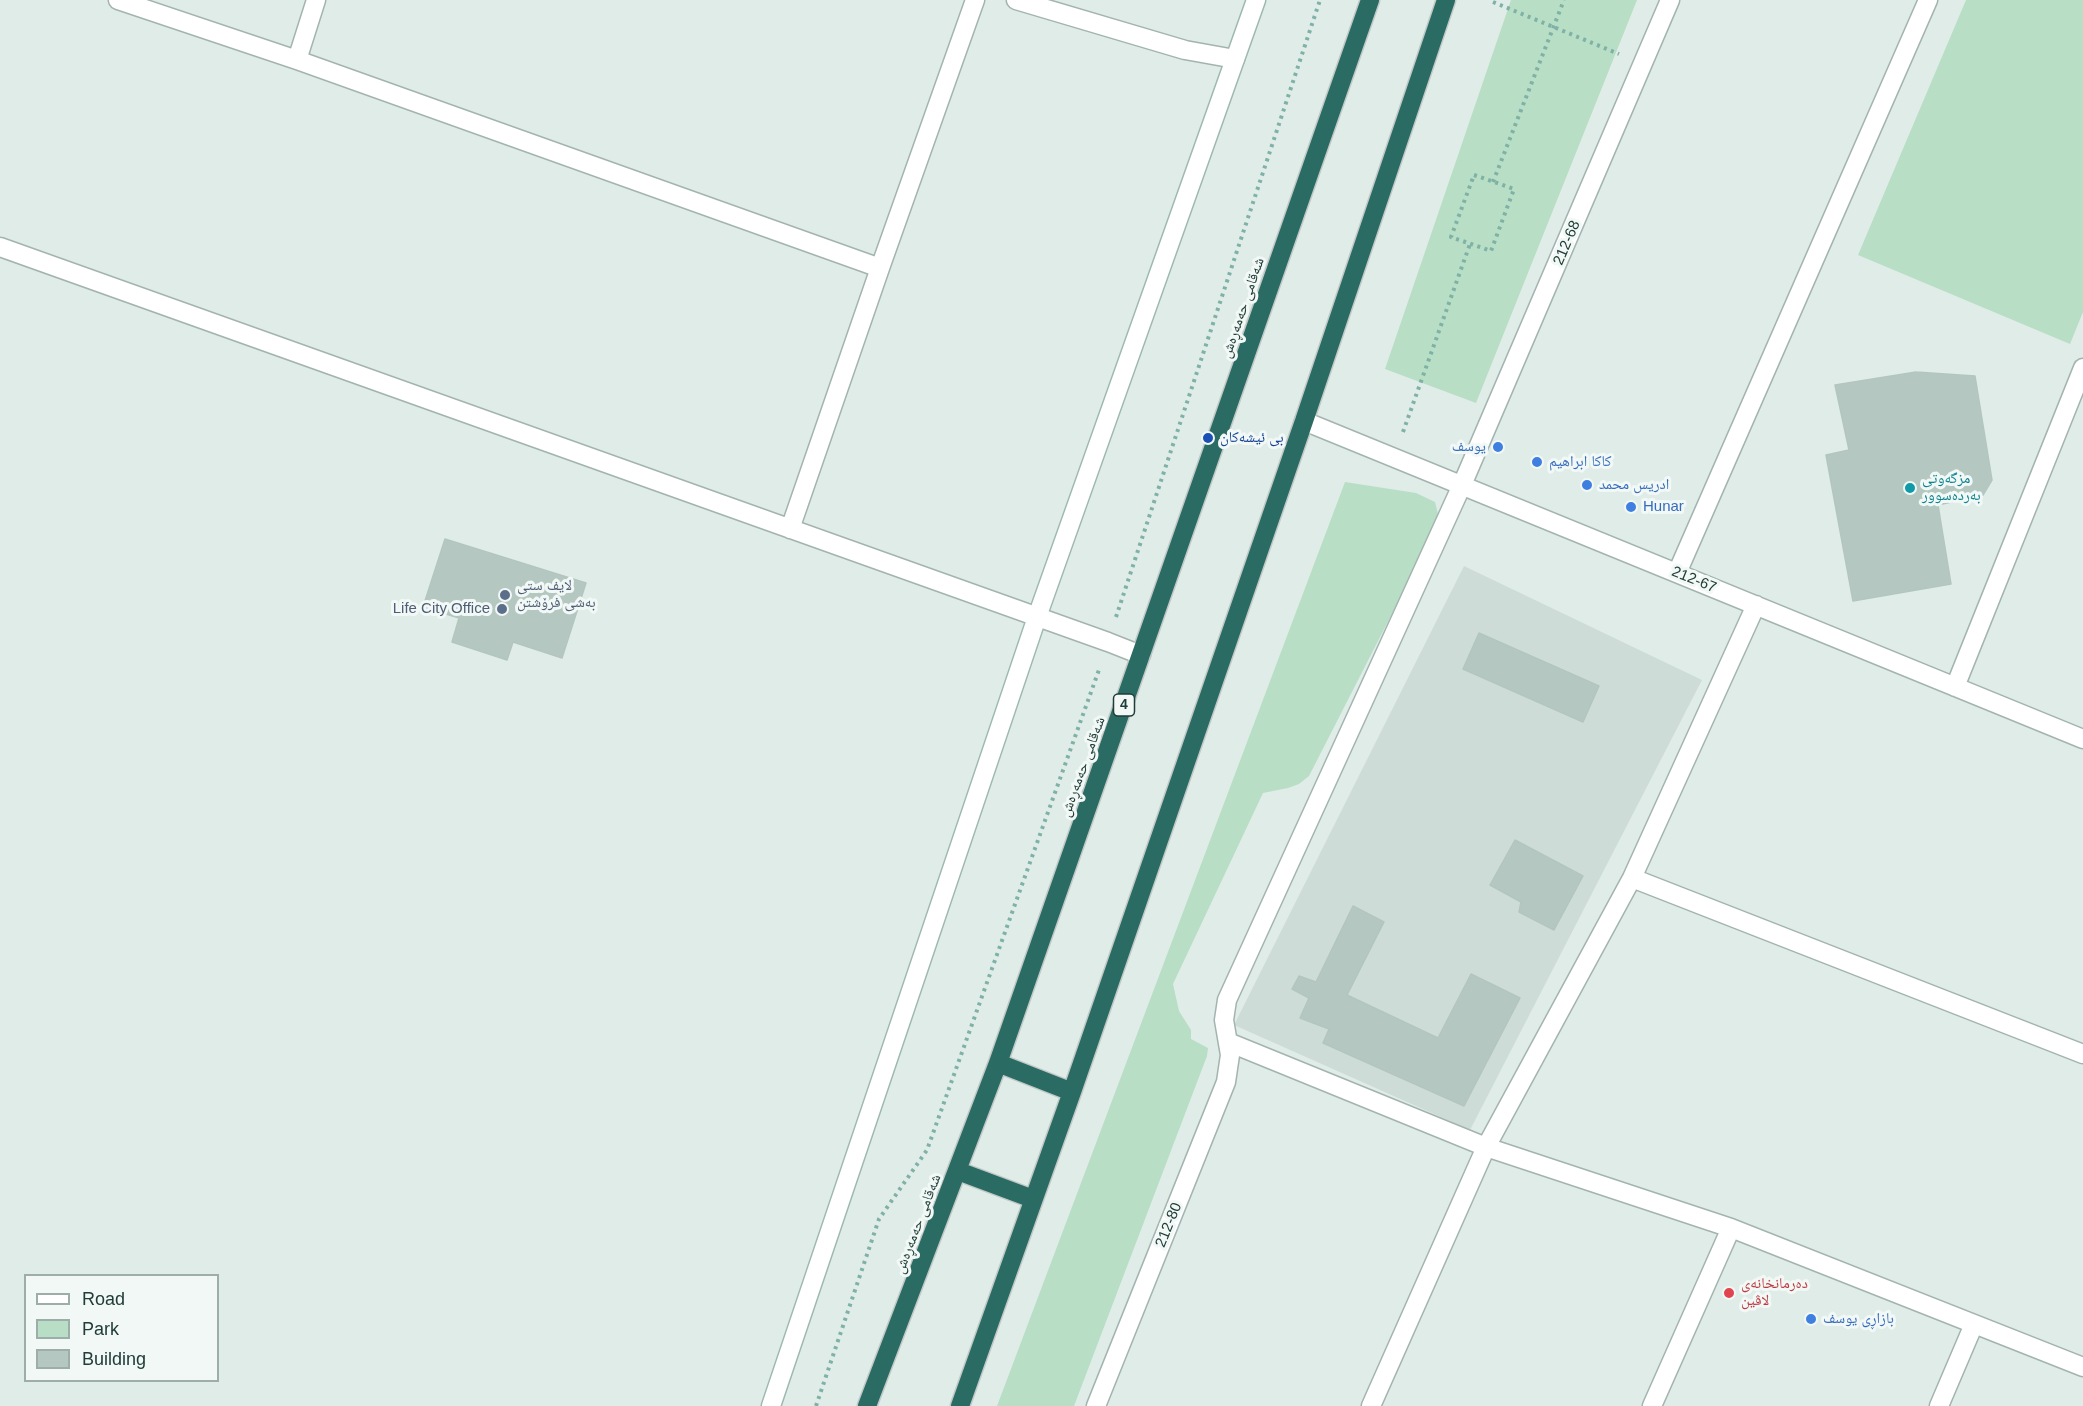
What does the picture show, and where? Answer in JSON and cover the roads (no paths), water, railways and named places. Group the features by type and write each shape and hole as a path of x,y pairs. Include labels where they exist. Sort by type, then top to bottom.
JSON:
{"highway":[{"name":"شەقامی حەمەڕەش","path":"867,1406 998,1063 1370,0"},
{"path":"960,1406 1072,1092 1304,422 1446,0"},
{"path":"998,1063 1072,1092"},
{"path":"958,1171 1033,1199"}],"street":[{"path":"118,0 297,60 879,268"},
{"path":"297,60 316,0"},
{"path":"790,529 879,268 975,0"},
{"path":"1016,0 1185,50 1235,59"},
{"path":"771,1406 1037,617 1256,0"},
{"name":"212-68","path":"1228,1042 1224,1020 1227,1000 1462,485 1671,0"},
{"path":"1677,573 1928,0"},
{"path":"0,248 1108,642 1141,656"},
{"path":"1955,687 2083,368"},
{"name":"212-67","path":"1304,422 2083,739"},
{"path":"1371,1406 1486,1147 1632,878 1756,605"},
{"path":"1632,878 2083,1054"},
{"path":"1228,1042 1486,1147 1731,1228 2083,1367"},
{"name":"212-80","path":"1096,1406 1226,1082 1229,1069 1228,1042"},
{"path":"1652,1406 1731,1228"},
{"path":"1939,1406 1974,1324"}],"place":[{"name":"بی ئیشەکان","path":"1208,438"},
{"name":"يوسف","path":"1498,447"},
{"name":"کاکا ابراهيم","path":"1537,462"},
{"name":"ادريس محمد","path":"1587,485"},
{"name":"مزگەوتی بەردەسوور","path":"1910,488"},
{"name":"Hunar","path":"1631,507"},
{"name":"لایف ستی بەشی فرۆشتن","path":"505,595"},
{"name":"Life City Office","path":"502,609"},
{"name":"دەرمانخانەی لاڤین","path":"1729,1293"},
{"name":"بازاڕی یوسف","path":"1811,1319"}]}
